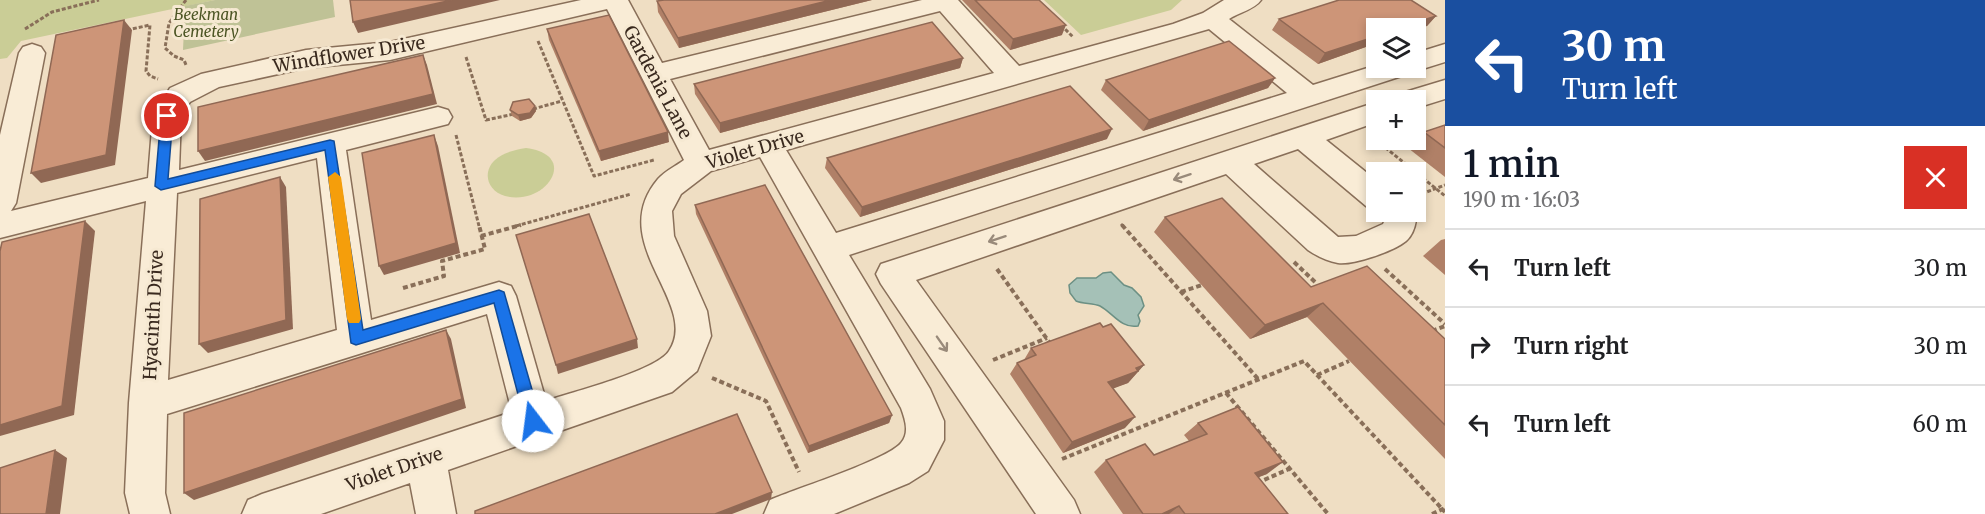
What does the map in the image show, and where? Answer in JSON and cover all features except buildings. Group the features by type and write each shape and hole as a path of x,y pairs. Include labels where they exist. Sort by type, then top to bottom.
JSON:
{"street":[{"name":"Gardenia Lane","path":"615,0 701,164"},
{"name":"Windflower Drive","path":"167,116 180,96 211,80 306,59 390,51 615,0"},
{"name":"Violet Drive","path":"262,514 659,380 684,361 693,339 691,318 660,245 655,215 661,197 678,176 701,164 1182,30 1212,19 1235,4 1248,0"},
{"path":"653,74 945,1 1013,77"},
{"path":"1212,19 1308,96"},
{"path":"0,203 27,42"},
{"path":"1426,59 1445,52"},
{"path":"828,249 1366,78"},
{"path":"1426,95 1445,89"},
{"name":"Hyacinth Drive","path":"150,514 146,493 148,403 167,116"},
{"path":"1060,514 893,274 1364,116"},
{"path":"0,226 330,144 446,123"},
{"path":"1303,137 1366,189"},
{"path":"330,144 356,339"},
{"path":"768,145 917,401 926,421 925,440 914,458 895,470 784,514"},
{"path":"1231,161 1322,243 1340,251 1360,247 1394,233 1400,222"},
{"path":"148,403 499,296 533,421"},
{"path":"426,458 436,514"}],"path":[{"path":"27,42 44,14 56,8 99,0"},
{"path":"186,0 169,23 165,42 165,48 186,63"},
{"path":"118,32 150,25 146,71 150,76 161,79"},
{"path":"1061,25 1078,41"},
{"path":"538,40 594,176 657,159"},
{"path":"466,57 486,120 519,112"},
{"path":"530,110 562,101"},
{"path":"1364,116 1445,196"},
{"path":"403,288 444,276 442,261 485,249 446,123"},
{"path":"1426,192 1445,185"},
{"path":"481,236 631,194"},
{"path":"1102,204 1259,380"},
{"path":"979,245 1054,349"},
{"path":"1360,247 1445,325 1428,332"},
{"path":"1181,292 1202,285"},
{"path":"962,373 1047,339"},
{"path":"1030,472 1304,361 1444,510 1432,514"},
{"path":"1317,375 1349,361"},
{"path":"712,378 766,400 804,482"},
{"path":"1226,393 1328,514"},
{"path":"1131,421 1141,427"},
{"path":"1252,485 1290,468"}],"green space":[{"path":"0,0 215,0 21,41 7,58 0,59"},
{"name":"Beekman Cemetery","path":"215,0 333,0 335,17 183,50 185,6"},
{"path":"1044,0 1182,0 1171,10 1081,35"},
{"path":"526,148 543,153 552,160 554,169 551,179 533,194 520,197 499,194 488,181 491,165 498,157 506,153"}],"water":[{"path":"1111,272 1141,297 1144,306 1138,315 1140,321 1138,326 1122,323 1100,306 1076,301 1070,293 1069,285 1077,278 1096,278 1103,273"}],"slow traffic":[{"path":"335,177 354,319"}],"route":[{"path":"167,116 161,186 330,144 356,339 499,296 533,421"}]}
